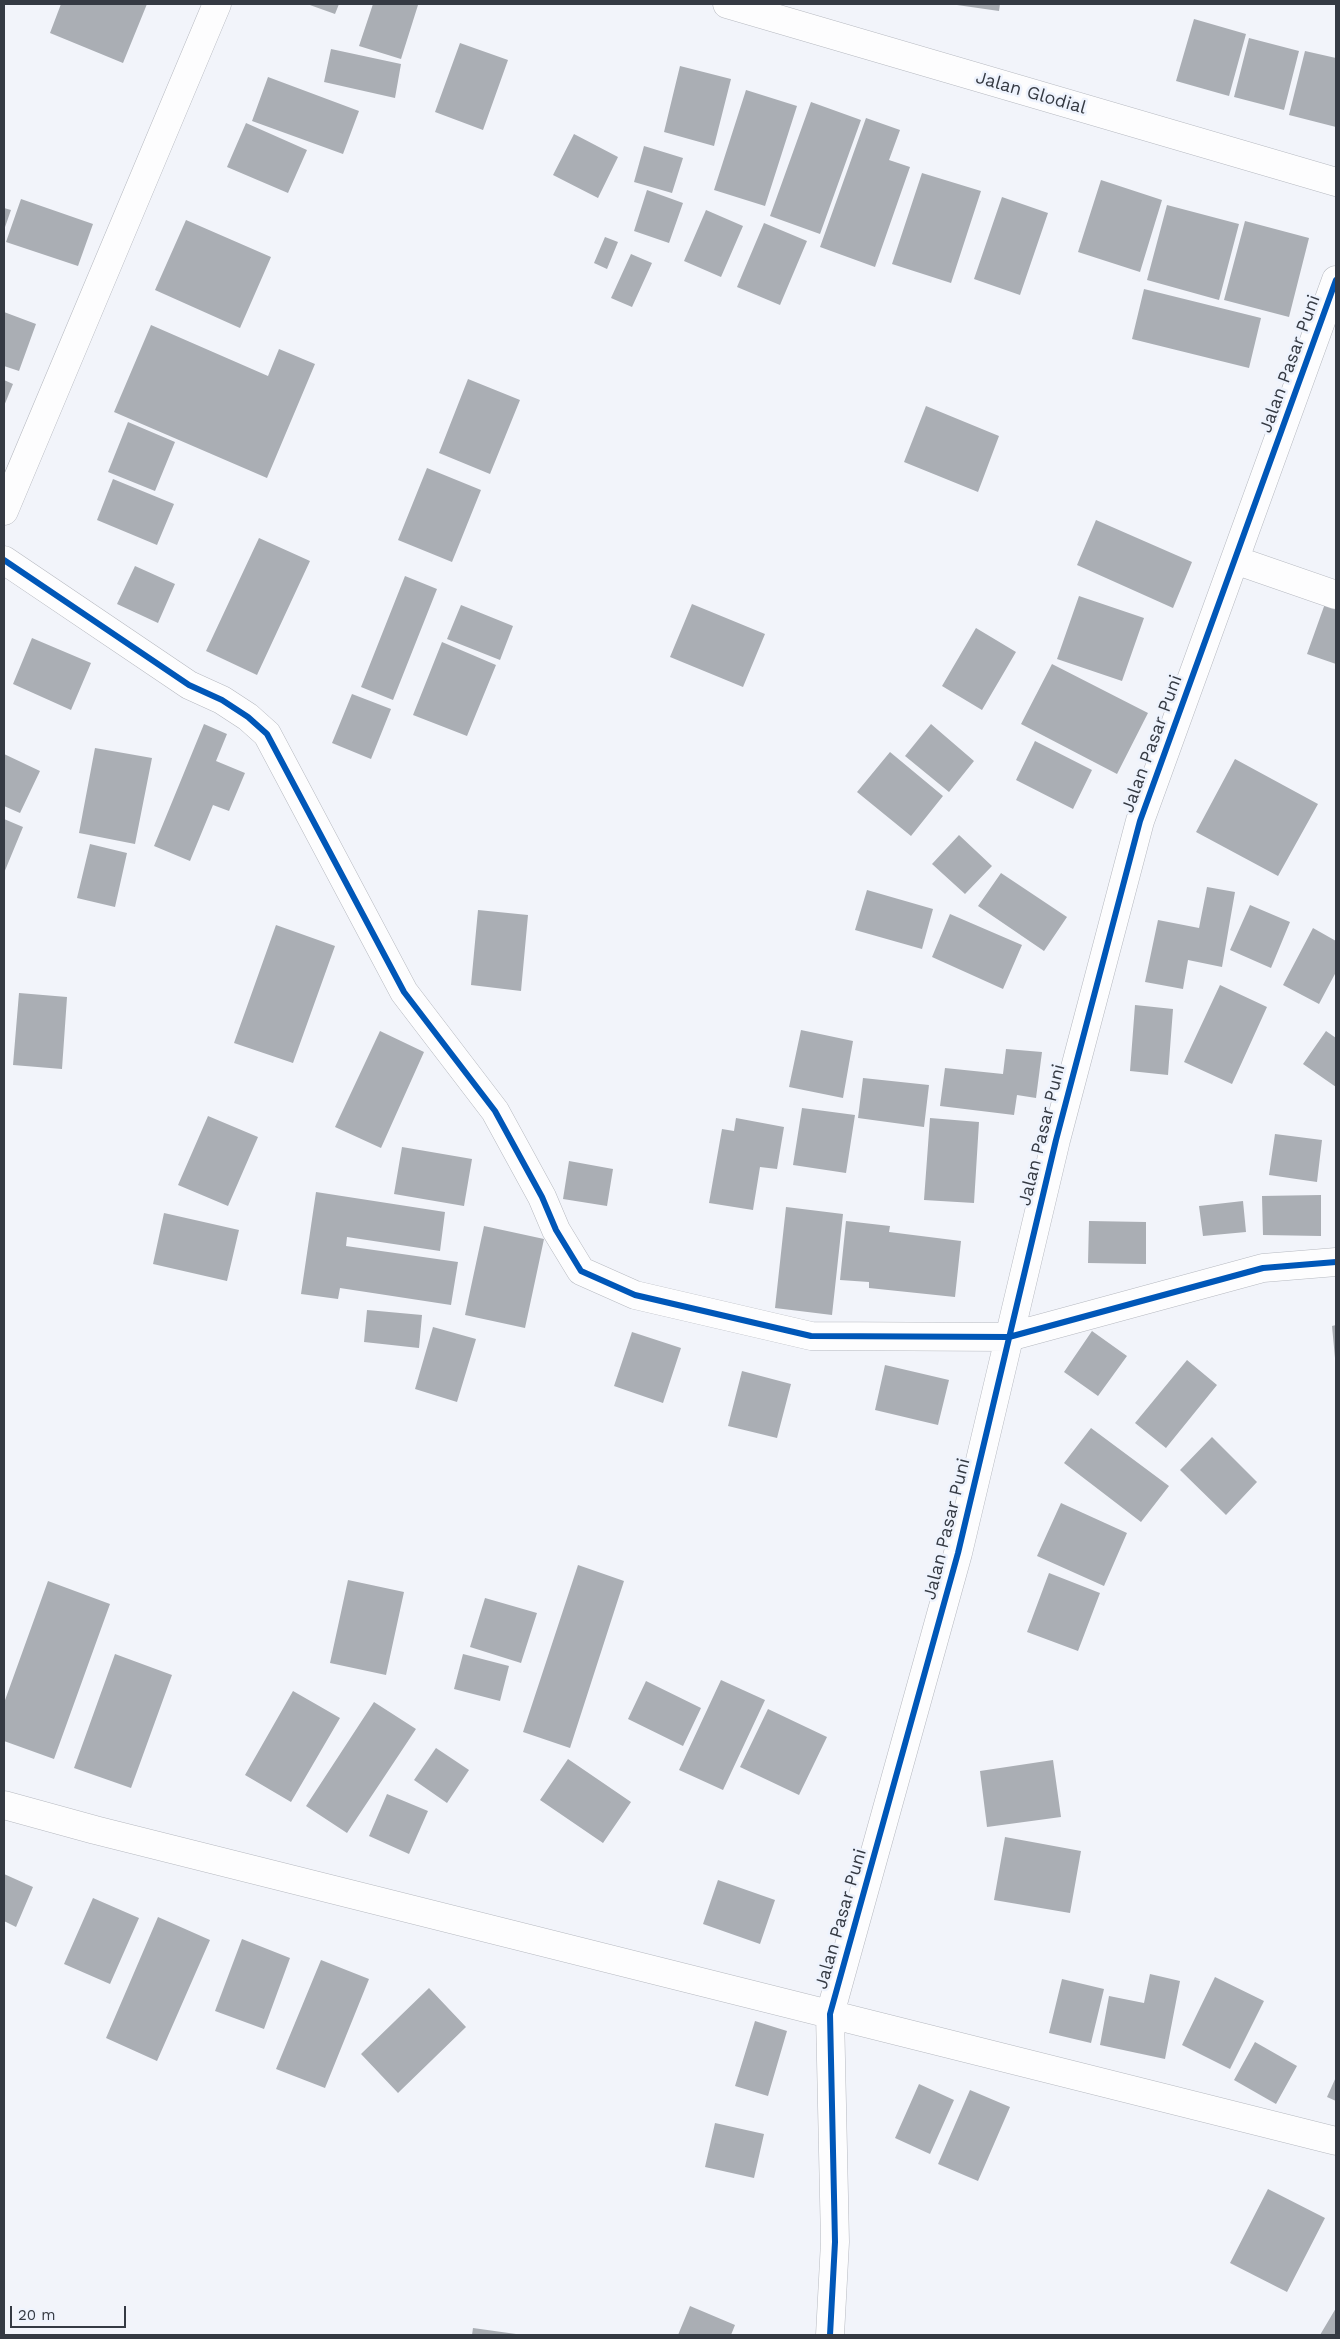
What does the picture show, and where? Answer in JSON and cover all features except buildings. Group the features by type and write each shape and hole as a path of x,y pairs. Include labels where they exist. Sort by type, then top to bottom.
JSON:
{"street":[{"path":"4,510 217,4"},
{"name":"Jalan Glodial","path":"727,4 1336,182"},
{"name":"Jalan Pasar Puni","path":"830,2335 835,2242 830,2014 958,1553 1056,1140 1140,821 1336,280"},
{"path":"4,560 189,684 222,700 248,717 267,734 404,992 495,1112 542,1197 556,1230 581,1271 636,1295 811,1336 1009,1337 1263,1268 1336,1262"},
{"path":"1235,560 1336,595"},
{"path":"4,1805 95,1830 1336,2141"}],"cycle path":[{"path":"830,2335 835,2242 830,2014 958,1553 1056,1140 1140,821 1336,280"},
{"path":"4,560 189,685 222,700 248,717 267,734 404,992 495,1111 542,1197 556,1230 581,1271 635,1295 811,1336 1009,1337 1263,1268 1336,1262"}]}
